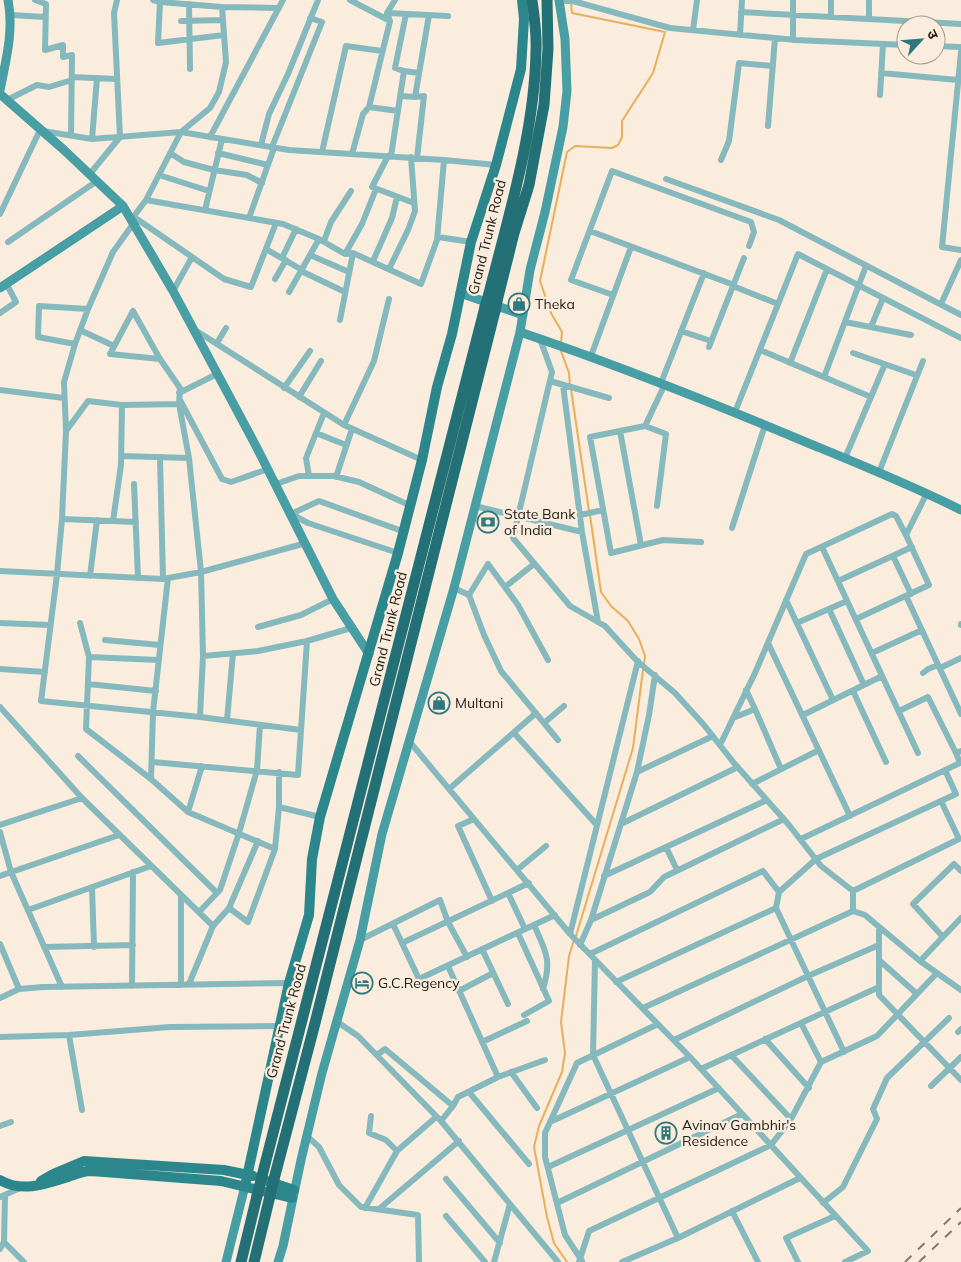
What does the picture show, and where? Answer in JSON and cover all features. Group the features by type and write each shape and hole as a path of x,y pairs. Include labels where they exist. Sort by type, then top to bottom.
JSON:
{"highway":[{"name":"Grand Trunk Road","path":"254,1260 314,1027 491,304 533,102 536,48 532,0"},
{"name":"Grand Trunk Road","path":"242,1258 491,304 529,185 544,105 548,49 547,0"}],"main road":[{"path":"245,1186 289,983 309,914 312,860 320,818 398,553 452,334 471,242 496,165 521,69 524,19 522,0"},
{"path":"33,1186 53,1174 84,1161 224,1170 247,1175 293,1194"},
{"path":"0,1180 20,1188 91,1171 221,1181 293,1194"}],"street":[{"path":"1,84 9,43 11,15 8,0"},
{"path":"34,0 46,4 45,50 63,45 63,57 72,55 71,135"},
{"path":"89,175 120,137 114,13 117,0"},
{"path":"153,0 189,4 213,3 222,7 245,4 280,8"},
{"path":"210,137 283,0"},
{"path":"262,145 269,114 288,74 318,0"},
{"path":"353,0 390,21"},
{"path":"352,154 363,114 369,107 390,21 388,13 395,0"},
{"path":"693,30 697,0"},
{"path":"740,35 742,0"},
{"path":"793,0 793,40"},
{"path":"831,0 832,17"},
{"path":"869,19 870,0"},
{"path":"278,1262 336,1021 360,940 382,834 454,588 520,332 530,270 545,212 563,127 566,100 565,38 562,1 574,1 670,28 793,40 896,45"},
{"path":"160,2 158,43 224,35"},
{"path":"189,4 190,69"},
{"path":"222,7 226,62 219,92 210,108 181,132 146,200 113,252 80,330 64,382 66,431 62,518 41,701 227,720 301,730"},
{"path":"741,12 961,24"},
{"path":"388,13 448,16"},
{"path":"406,14 395,68 419,73"},
{"path":"11,15 45,17"},
{"path":"415,97 429,15"},
{"path":"249,218 273,147 322,22 310,18"},
{"path":"182,20 222,20"},
{"path":"768,126 775,38"},
{"path":"880,95 883,44"},
{"path":"322,152 346,46 382,51"},
{"path":"946,46 961,47"},
{"path":"961,52 942,248 961,250"},
{"path":"722,160 729,141 738,63 772,66"},
{"path":"404,70 390,156 372,188 414,203"},
{"path":"881,73 959,85"},
{"path":"116,79 72,78 49,87 37,85 4,97 123,206 173,291 268,468 333,599 369,654"},
{"path":"92,139 97,78"},
{"path":"389,269 415,211 414,158 424,96 400,96"},
{"path":"369,107 398,111"},
{"path":"41,130 92,139 181,132 273,147 496,165"},
{"path":"0,214 41,130"},
{"path":"205,210 222,139"},
{"path":"170,153 184,162 214,170 247,175 262,183"},
{"path":"218,153 268,165"},
{"path":"146,200 276,223 296,229 321,240 345,254 354,253 421,284 438,237 444,160"},
{"path":"614,295 571,280 612,171 751,222 754,232 749,246"},
{"path":"159,175 209,191"},
{"path":"666,179 779,220 961,315"},
{"path":"8,242 97,182"},
{"path":"345,254 362,224 376,189"},
{"path":"290,292 310,255 351,191"},
{"path":"373,261 392,218 397,197"},
{"path":"0,313 16,302 3,286 123,206"},
{"path":"132,220 224,279 251,287 276,223"},
{"path":"275,279 296,229"},
{"path":"590,231 704,273 778,304"},
{"path":"438,237 471,242"},
{"path":"591,356 631,247"},
{"path":"266,248 301,271 346,292"},
{"path":"340,320 354,253"},
{"path":"735,412 798,254 961,338"},
{"path":"310,255 349,272"},
{"path":"173,291 192,257"},
{"path":"681,331 710,344 744,258"},
{"path":"940,304 961,260"},
{"path":"824,377 866,266"},
{"path":"790,362 827,269"},
{"path":"645,426 663,384 704,273"},
{"path":"953,277 961,281"},
{"path":"460,293 523,315"},
{"path":"871,327 883,298"},
{"path":"344,425 374,361 389,299"},
{"path":"75,344 38,337 39,306 88,309"},
{"path":"160,360 110,354 133,312 160,360 180,388 179,398 189,458 201,572 203,656 200,717"},
{"path":"845,322 911,335"},
{"path":"217,343 226,328"},
{"path":"80,330 114,346"},
{"path":"194,330 344,425 422,460"},
{"path":"520,332 591,356 735,412 879,472 961,510"},
{"path":"540,339 552,372 513,538 570,606 604,626 639,662 675,693 801,839 821,866 853,891 854,910"},
{"path":"760,350 871,397"},
{"path":"284,388 310,351"},
{"path":"854,353 916,374"},
{"path":"299,397 321,361"},
{"path":"879,472 916,374 923,361"},
{"path":"845,458 886,364"},
{"path":"66,431 88,401 122,406 179,398 217,374"},
{"path":"550,381 609,398"},
{"path":"565,386 582,514 582,532 598,622"},
{"path":"0,390 64,398"},
{"path":"179,398 222,479 231,482 268,468"},
{"path":"113,521 122,456 122,406"},
{"path":"309,476 306,458 324,413"},
{"path":"732,528 765,425"},
{"path":"656,506 666,434 645,426 590,437 611,553 663,540 701,542"},
{"path":"336,476 352,429"},
{"path":"620,431 641,545"},
{"path":"316,433 346,445"},
{"path":"122,456 189,458"},
{"path":"151,779 154,712 165,578 160,457"},
{"path":"276,484 299,476 336,476 359,482 409,505"},
{"path":"134,484 138,578"},
{"path":"906,535 927,493"},
{"path":"292,514 319,501 402,531"},
{"path":"475,506 582,532"},
{"path":"582,514 603,510"},
{"path":"292,514 308,523 398,553"},
{"path":"720,745 768,643 806,554 892,514 896,516 906,535 929,585 856,619"},
{"path":"62,518 136,522"},
{"path":"90,576 97,520"},
{"path":"0,571 165,578 201,572 306,543"},
{"path":"822,547 918,753"},
{"path":"838,581 912,547"},
{"path":"893,556 922,630 961,714"},
{"path":"469,595 488,564 518,605 548,660"},
{"path":"505,587 534,564"},
{"path":"454,588 469,595 484,635 501,671 558,740"},
{"path":"258,626 301,615 333,599"},
{"path":"786,600 833,700"},
{"path":"797,623 847,601"},
{"path":"829,609 864,685"},
{"path":"0,623 50,625"},
{"path":"80,623 89,657 86,729 151,779 188,812 275,849"},
{"path":"203,656 258,651 307,641 351,628"},
{"path":"872,653 922,630"},
{"path":"105,640 160,645"},
{"path":"152,762 298,775 307,641"},
{"path":"768,643 850,816"},
{"path":"227,720 234,653"},
{"path":"89,657 159,660"},
{"path":"923,673 928,669 939,667 961,658"},
{"path":"571,935 639,662"},
{"path":"0,669 45,672"},
{"path":"579,943 591,920 637,772 655,675"},
{"path":"802,715 882,676"},
{"path":"88,684 156,691"},
{"path":"746,690 756,709 781,770"},
{"path":"853,691 886,762"},
{"path":"801,839 960,763 958,752 928,697 899,711"},
{"path":"544,723 564,706"},
{"path":"0,707 82,798 213,926"},
{"path":"733,718 756,709"},
{"path":"449,789 536,714"},
{"path":"199,912 220,890 239,833 257,770 260,725"},
{"path":"514,733 595,823"},
{"path":"637,772 713,736"},
{"path":"408,741 571,935 690,1057 868,1252 845,1262"},
{"path":"752,784 819,750"},
{"path":"78,756 217,893"},
{"path":"188,812 202,766"},
{"path":"621,824 738,767"},
{"path":"844,1052 776,908 779,892 816,859 956,794 945,770"},
{"path":"229,908 248,922 275,849 279,807 279,772"},
{"path":"0,825 82,798"},
{"path":"604,876 767,800"},
{"path":"853,891 959,839 941,801"},
{"path":"279,807 320,818"},
{"path":"474,818 458,826 492,901"},
{"path":"591,920 650,892 664,877 677,870 784,819"},
{"path":"0,832 11,872 62,987"},
{"path":"0,876 119,835"},
{"path":"189,984 213,926 229,908 258,841"},
{"path":"517,870 546,846"},
{"path":"666,847 677,870"},
{"path":"943,937 913,904 954,864 961,871"},
{"path":"28,910 151,866"},
{"path":"590,954 763,871 779,892"},
{"path":"132,986 133,872"},
{"path":"402,943 529,883"},
{"path":"92,887 94,947"},
{"path":"508,893 525,929"},
{"path":"181,895 181,985"},
{"path":"360,940 440,900 448,922 467,957"},
{"path":"616,982 776,908"},
{"path":"854,910 864,915 920,961 961,990"},
{"path":"643,1008 854,910"},
{"path":"393,924 419,979 555,915"},
{"path":"920,961 961,918"},
{"path":"534,925 548,958 548,972 543,989"},
{"path":"879,927 879,995 897,1016 961,1080"},
{"path":"482,1042 525,1018 549,1001 518,933"},
{"path":"0,944 19,989"},
{"path":"44,947 133,945"},
{"path":"674,1040 808,976 879,945"},
{"path":"482,950 508,1004"},
{"path":"595,960 592,1056 678,1238"},
{"path":"879,960 917,994"},
{"path":"448,966 498,1077"},
{"path":"459,991 493,973"},
{"path":"581,1261 589,1231 771,1145 791,1119 821,1062 877,1036 937,973"},
{"path":"0,998 19,989 289,983"},
{"path":"701,1069 879,987"},
{"path":"823,1203 843,1187 873,1128 877,1119 873,1109 886,1078 950,1018"},
{"path":"336,1021 358,1036 439,1119 558,1262"},
{"path":"801,1023 821,1062"},
{"path":"581,1261 566,1235 557,1203 545,1157 545,1133 576,1063 658,1024"},
{"path":"0,1037 70,1035 170,1027 280,1026"},
{"path":"70,1035 82,1110"},
{"path":"765,1040 809,1088"},
{"path":"377,1055 385,1049 453,1106"},
{"path":"731,1055 791,1119"},
{"path":"550,1122 690,1057"},
{"path":"931,1086 961,1057"},
{"path":"365,1208 396,1151 439,1119 453,1106 458,1097 498,1077 546,1060"},
{"path":"511,1072 537,1108"},
{"path":"548,1167 719,1088"},
{"path":"469,1092 529,1164"},
{"path":"557,1203 742,1114"},
{"path":"371,1116 369,1133 386,1140 396,1151"},
{"path":"0,1126 11,1122"},
{"path":"309,1138 319,1147 340,1186 361,1207 418,1214 419,1262"},
{"path":"379,1209 459,1141"},
{"path":"622,1262 678,1238 800,1178"},
{"path":"446,1179 500,1243"},
{"path":"228,1261 245,1186"},
{"path":"0,1249 4,1242 3,1197 20,1188"},
{"path":"494,1262 510,1204"},
{"path":"732,1211 758,1262"},
{"path":"446,1216 484,1262"},
{"path":"798,1262 786,1238 834,1216"},
{"path":"4,1242 24,1262"}],"waterway":[{"path":"561,343 562,332 551,313 540,281 567,152 575,146 612,148 618,145 622,137 622,121 653,73 665,32 572,13 571,3"},
{"path":"561,351 569,373 570,385"},
{"path":"571,389 589,511"},
{"path":"590,515 601,592 611,606 628,621 639,639 645,656 644,665"},
{"path":"576,936 633,748 643,670"},
{"path":"567,1262 554,1243 547,1217 534,1147 539,1126 562,1072 565,1053 561,1022 569,956 574,940"}],"railway":[{"path":"905,1262 961,1208"},
{"path":"919,1262 961,1222"}],"place":[{"name":"Theka","path":"519,304"},
{"name":"State Bank of India","path":"488,522"},
{"name":"Multani","path":"439,703"},
{"name":"G.C.Regency","path":"362,983"},
{"name":"Avinav Gambhir's Residence","path":"666,1133"}]}
